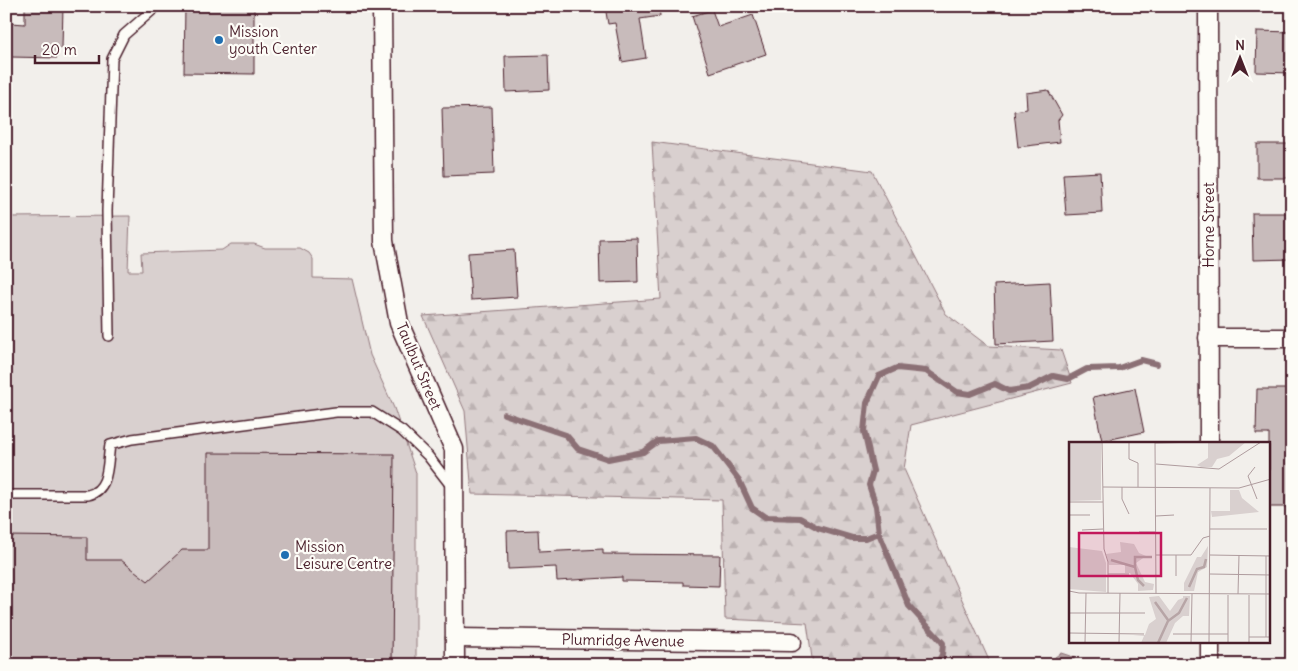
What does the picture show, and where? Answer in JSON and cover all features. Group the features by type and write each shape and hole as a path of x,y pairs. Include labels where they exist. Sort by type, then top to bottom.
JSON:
{"street":[{"name":"Taulbut Street","path":"382,6 384,241 399,322 454,449 455,665"},
{"name":"Horne Street","path":"1208,6 1209,442"},
{"path":"1208,338 1292,338"},
{"name":"Plumridge Avenue","path":"455,638 792,642"},
{"path":"1210,644 1210,665"}],"lane":[{"path":"109,336 107,210 112,58 124,35 156,6"},
{"path":"6,494 88,495 97,493 104,486 110,445 132,439 336,412 372,412 402,431 428,456 454,489"}],"green space":[{"path":"652,142 872,171 946,314 988,346 1061,350 1072,383 911,425 904,469 991,665 813,665 807,623 725,619 722,500 472,494 465,411 423,316 661,299"},
{"path":"130,216 128,271 142,271 141,253 222,250 231,244 254,244 265,248 300,248 309,253 313,259 313,278 352,279 370,355 394,408 416,473 416,665 6,665 6,217"}],"shaded area":[{"path":"1061,653 1073,657 1076,665 1052,665 1055,657"}],"building":[{"path":"25,6 63,6 62,48 57,48 57,58 11,57 11,23 25,24"},
{"name":"Mission youth Center","path":"185,6 254,6 254,74 184,73"},
{"path":"605,6 659,6 660,16 640,19 646,58 622,62 615,23 608,24"},
{"path":"712,10 718,27 753,15 766,54 710,73 692,16"},
{"path":"1257,31 1292,32 1292,73 1256,72"},
{"path":"548,55 549,90 506,92 505,56"},
{"path":"1048,90 1062,115 1058,120 1060,142 1018,147 1014,111 1027,109 1026,93"},
{"path":"492,107 494,174 444,176 442,108"},
{"path":"1257,144 1292,144 1292,178 1257,178"},
{"path":"1100,172 1102,213 1066,215 1063,174"},
{"path":"1252,213 1291,213 1292,259 1253,260"},
{"path":"637,238 638,282 600,283 599,239"},
{"path":"514,250 517,297 471,300 468,253"},
{"path":"1050,282 1053,341 996,344 994,285"},
{"path":"1135,388 1144,432 1102,441 1093,397"},
{"path":"1257,389 1292,389 1292,507 1270,507 1269,434 1256,434"},
{"name":"Mission Leisure Centre","path":"208,453 394,454 392,665 8,665 9,642 6,642 6,536 87,537 87,560 121,560 148,581 182,550 208,550"},
{"path":"538,530 539,552 603,549 603,554 720,555 719,586 683,585 683,582 622,581 622,577 557,581 556,567 508,569 507,531"}],"waterway":[{"path":"879,533 876,506 869,485 873,471 864,431 867,403 879,376 897,368 926,371 957,392 970,394 995,384 1009,391 1029,388 1053,376 1068,379 1087,369 1119,368 1141,360 1157,364"},
{"path":"504,414 566,435 578,449 608,459 643,452 658,441 696,438 713,446 739,480 752,508 765,517 800,518 818,528 852,538 866,538 879,533 909,606 943,643 942,655 936,665"}],"place":[{"name":"Mission youth Center","path":"219,40"},
{"name":"Mission Leisure Centre","path":"285,555"}]}
